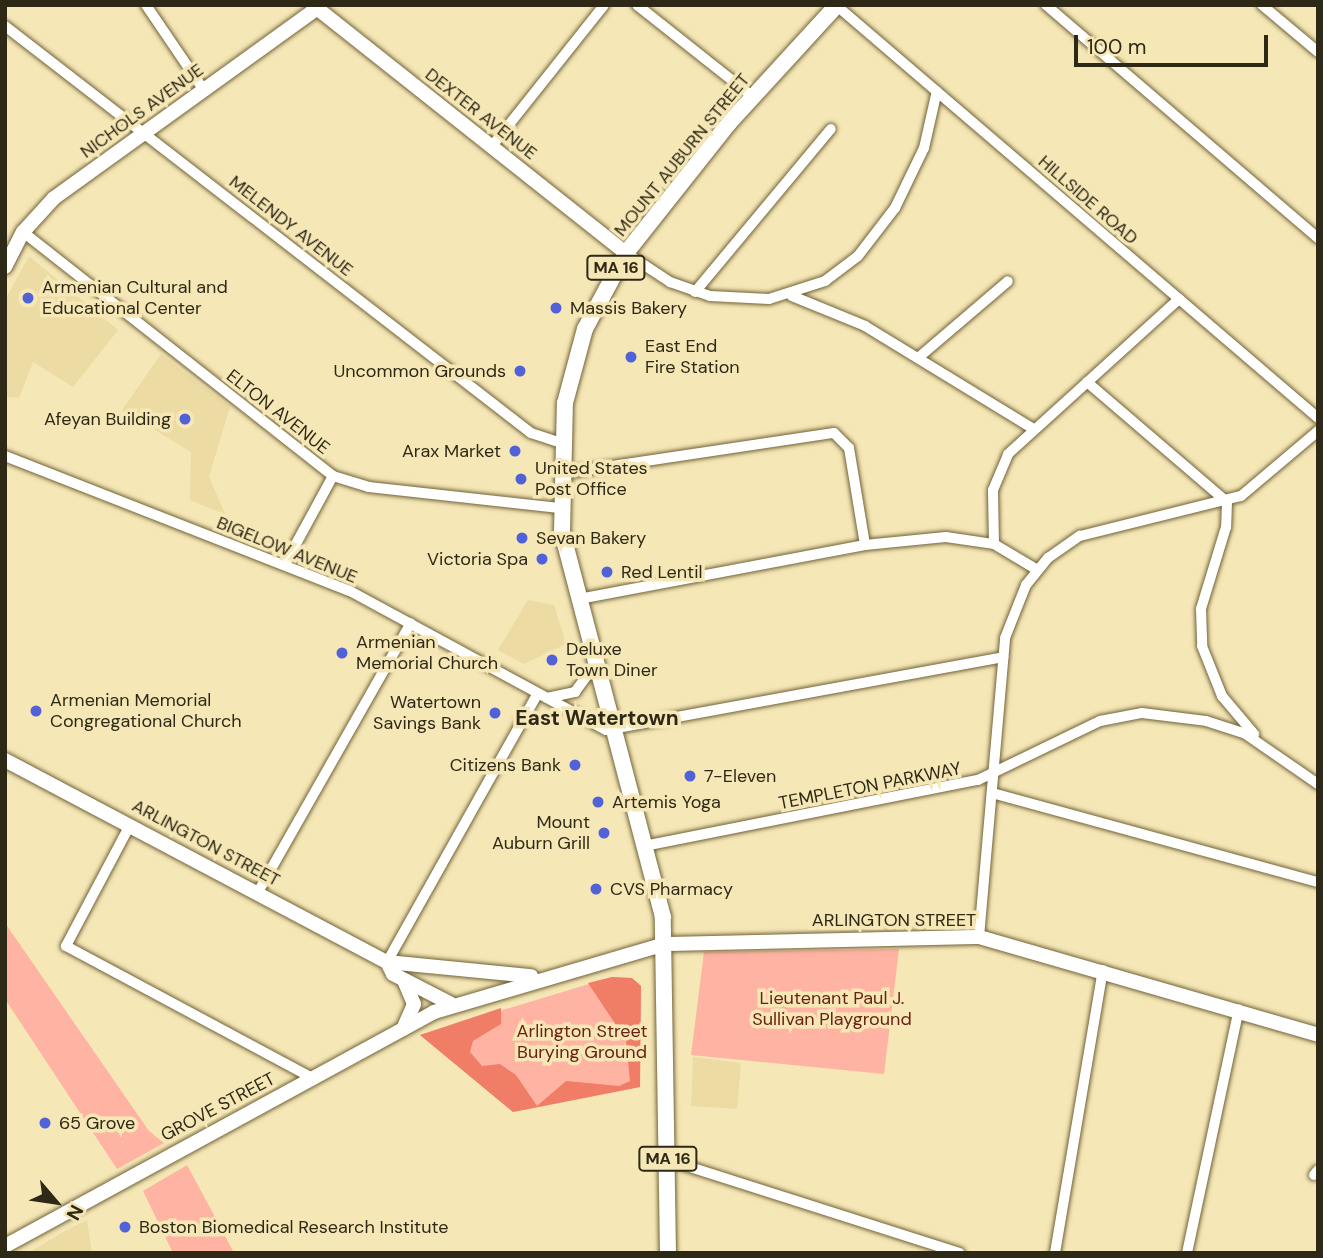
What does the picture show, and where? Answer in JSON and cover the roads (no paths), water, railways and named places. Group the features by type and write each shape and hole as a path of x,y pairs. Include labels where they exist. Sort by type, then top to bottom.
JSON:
{"main road":[{"name":"MOUNT AUBURN STREET","path":"668,1253 665,944 649,845 579,598 559,508 561,443 578,346 626,253 753,97 837,6"}],"street":[{"path":"146,5 203,89"},
{"path":"492,146 604,5"},
{"path":"637,5 753,97"},
{"path":"1046,5 1318,238"},
{"path":"1262,5 1318,52"},
{"name":"NICHOLS AVENUE","path":"5,267 23,232 54,198 317,6"},
{"name":"DEXTER AVENUE","path":"317,6 626,253"},
{"name":"HILLSIDE ROAD","path":"837,6 1318,418"},
{"name":"MELENDY AVENUE","path":"5,26 531,433 561,443"},
{"path":"626,253 695,292 749,299 791,295 843,269 884,225 924,148 937,91"},
{"path":"695,292 831,130"},
{"name":"ELTON AVENUE","path":"23,232 333,476 369,487 559,508"},
{"path":"918,358 1008,281"},
{"path":"791,295 844,315 1034,429"},
{"path":"993,544 995,477 1034,429 1180,299"},
{"path":"1087,382 1227,502"},
{"path":"979,937 1003,657 1010,619 1036,569 1099,528 1227,502 1275,471 1318,431"},
{"path":"559,474 825,433 842,437 865,545"},
{"name":"BIGELOW AVENUE","path":"5,456 285,564 411,623 595,726 617,731"},
{"path":"285,564 333,476"},
{"path":"1227,502 1223,539 1201,609 1202,646 1231,711 1280,754 1318,777"},
{"path":"579,598 865,545 946,537 993,544 1036,569"},
{"path":"258,892 411,623"},
{"path":"617,731 1003,657"},
{"path":"387,962 542,695 575,692 596,660"},
{"name":"TEMPLETON PARKWAY","path":"649,845 978,780 1100,721 1142,713 1206,720 1280,754 1318,784"},
{"name":"ARLINGTON STREET","path":"5,761 387,962 404,980 451,1004 665,944 979,937 1239,1008 1318,1035"},
{"path":"992,793 1318,882"},
{"path":"130,825 66,947 312,1078"},
{"name":"ARLINGTON STREET","path":"387,962 435,970 546,976"},
{"path":"435,970 450,985 451,1004"},
{"path":"1055,1253 1103,970"},
{"path":"403,1029 414,1004 404,980"},
{"name":"GROVE STREET","path":"5,1246 451,1004"},
{"path":"1187,1253 1239,1008"},
{"path":"668,1160 960,1253"}],"place":[{"name":"Armenian Cultural and Educational Center","path":"28,298"},
{"name":"Massis Bakery","path":"556,308"},
{"name":"East End Fire Station","path":"631,357"},
{"name":"Uncommon Grounds","path":"520,371"},
{"name":"Afeyan Building","path":"185,419"},
{"name":"Arax Market","path":"515,451"},
{"name":"United States Post Office","path":"521,479"},
{"name":"Sevan Bakery","path":"522,538"},
{"name":"Victoria Spa","path":"542,559"},
{"name":"Red Lentil","path":"607,572"},
{"name":"Armenian Memorial Church","path":"342,653"},
{"name":"Deluxe Town Diner","path":"552,660"},
{"name":"Armenian Memorial Congregational Church","path":"36,711"},
{"name":"Watertown Savings Bank","path":"495,713"},
{"name":"Citizens Bank","path":"575,765"},
{"name":"7-Eleven","path":"690,776"},
{"name":"Artemis Yoga","path":"598,802"},
{"name":"Mount Auburn Grill","path":"604,833"},
{"name":"CVS Pharmacy","path":"596,889"},
{"name":"65 Grove","path":"45,1123"},
{"name":"Boston Biomedical Research Institute","path":"125,1227"}],"district":[{"name":"East Watertown","path":"597,718"}],"park label":[{"name":"Lieutenant Paul J. Sullivan Playground","path":"832,1009"},
{"name":"Arlington Street Burying Ground","path":"582,1042"}]}
